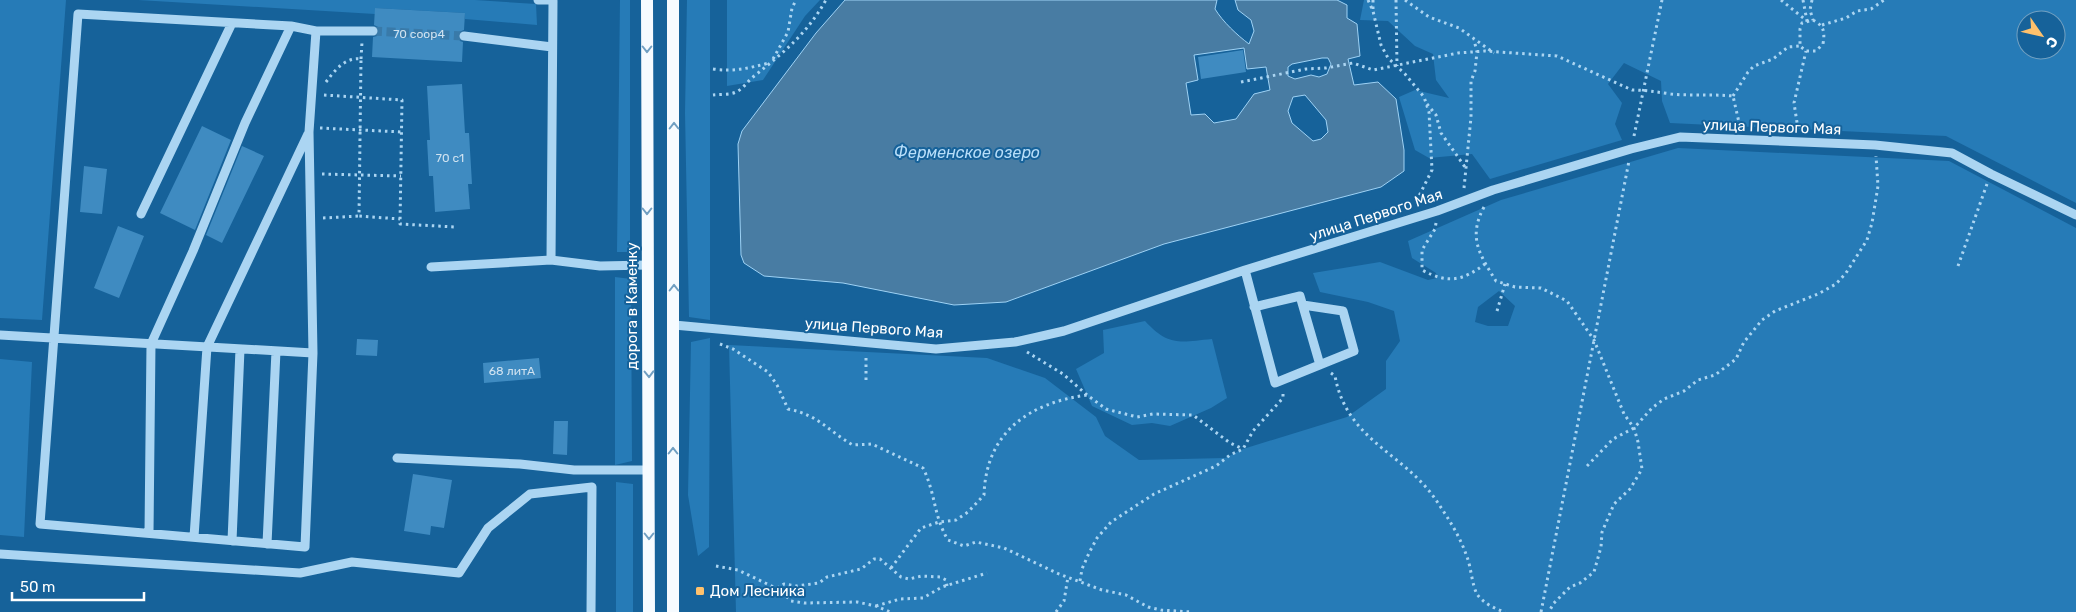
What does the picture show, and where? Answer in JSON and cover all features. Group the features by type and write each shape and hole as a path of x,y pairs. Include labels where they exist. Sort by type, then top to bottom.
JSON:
{"main road":[{"name":"дорога в Каменку","path":"647,0 649,612"},
{"path":"673,0 673,612"}],"street":[{"path":"538,0 553,1 551,260"},
{"path":"316,31 309,132 313,353 304,547 40,524 78,14 291,26 316,31 373,31"},
{"path":"141,214 232,23"},
{"path":"149,533 151,344 193,251 245,123 291,26"},
{"path":"464,36 552,47"},
{"path":"194,537 208,347 309,132"},
{"name":"улица Первого Мая","path":"674,325 936,349 1015,342 1064,331 1245,270 1437,211 1493,190 1632,146 1680,138 1875,145 1952,154 2076,215"},
{"path":"431,267 551,260 600,266 648,265"},
{"path":"1245,270 1275,383 1354,351 1344,311 1303,305"},
{"path":"1254,306 1300,296 1320,365"},
{"path":"0,335 313,353"},
{"path":"232,541 240,349"},
{"path":"267,544 276,351"},
{"path":"397,458 520,464 574,470 650,470"},
{"path":"0,554 300,573 352,562 459,573 488,528 530,494 592,487 591,612"}],"path":[{"path":"713,95 734,93 764,71 788,32 792,8 796,0"},
{"path":"713,69 747,70 771,61 789,49 810,25 826,0"},
{"path":"1368,0 1373,10"},
{"path":"1373,0 1373,10 1381,45 1394,66 1424,97 1429,112 1432,170 1404,221"},
{"path":"1394,66 1396,0"},
{"path":"1405,0 1429,17 1459,28 1494,53"},
{"path":"1541,612 1662,0"},
{"path":"1781,0 1807,22"},
{"path":"1803,0 1807,22"},
{"path":"1812,0 1810,10 1813,20 1822,25 1846,18 1857,11 1871,9 1884,0"},
{"path":"1800,46 1802,23 1813,20"},
{"path":"1744,140 1733,96 1748,72 1754,66 1773,59 1788,47 1800,46 1806,51 1816,52 1820,48 1824,37 1822,25"},
{"path":"1464,201 1465,168 1471,117 1471,81 1475,71 1477,52 1474,40"},
{"path":"1798,132 1798,118 1796,117 1794,103 1806,51"},
{"path":"1241,82 1292,71 1326,68 1353,62 1373,70 1458,53 1477,52 1557,56 1632,90 1644,89 1671,94 1733,96"},
{"path":"359,216 361,98 361,59 354,58 337,67 325,84 324,96 361,98 402,100 400,224 456,227"},
{"path":"1425,102 1436,115 1441,133 1465,168"},
{"path":"309,132 323,128 402,132"},
{"path":"1587,466 1613,439 1634,428 1652,408 1664,399 1684,391 1698,380 1715,375 1736,359 1744,342 1762,320 1786,305 1818,294 1836,284 1846,273 1867,240 1872,223 1878,186 1875,145"},
{"path":"309,174 401,176"},
{"path":"1958,266 1991,174"},
{"path":"1493,190 1480,216 1475,237 1485,264 1496,281 1515,287 1541,288 1566,301 1594,340 1624,414 1634,428 1642,469 1630,489 1614,504 1602,532 1601,547 1594,572 1580,583 1570,587 1553,604 1549,612"},
{"path":"1437,211 1435,229 1422,250 1422,270 1438,278 1450,279 1471,274 1485,264"},
{"path":"310,219 359,216 400,218"},
{"path":"1497,311 1505,284"},
{"path":"715,342 733,349 768,372 777,385 788,409 801,412 820,421 853,445 872,444 923,468 934,498 939,522 948,540 964,546 976,542 1004,548 1068,577 1102,590 1126,595 1148,607 1191,612"},
{"path":"866,342 866,380"},
{"path":"1015,342 1063,374 1106,409 1137,418 1153,414 1193,415 1230,443 1243,449"},
{"path":"1320,365 1335,376 1340,396 1354,422 1385,452 1415,475 1435,498 1467,557 1476,593 1487,604 1505,612"},
{"path":"1080,581 1082,569 1089,553 1097,538 1111,522 1154,494 1216,466 1230,455 1243,449 1253,431 1283,398 1284,379"},
{"path":"891,568 921,528 939,522 956,520 968,512 984,495 984,480 989,461 1001,439 1016,422 1032,410 1070,398 1087,395"},
{"path":"778,588 784,584 797,586 819,583 827,577 861,569 874,560 880,559 901,577 909,579 922,576 940,577 946,580 947,586"},
{"path":"716,566 738,570 778,588 792,601 804,603 857,602 876,606 890,612"},
{"path":"876,606 900,599 923,598 947,586 987,573"},
{"path":"1056,612 1064,601 1068,577"}],"shaded area":[{"path":"0,0 66,0 42,320 0,318"},
{"path":"138,0 475,0 536,4 537,25 465,19 465,13 375,8 375,14"},
{"path":"620,0 630,0 630,252 617,252"},
{"path":"687,0 710,0 710,320 689,317 685,113"},
{"path":"727,0 820,0 805,16 763,80 727,86"},
{"path":"1364,0 2076,0 2076,203 1946,136 1670,123 1662,101 1661,81 1624,63 1608,84 1622,103 1615,124 1622,140 1490,179 1472,154 1429,158 1415,150 1399,97 1415,90 1449,98 1436,80 1433,54 1415,46 1388,21 1360,20"},
{"path":"1678,148 1949,161 2076,228 2076,612 736,612 729,345 987,358 1045,378 1096,417 1105,436 1139,460 1225,458 1243,449 1347,417 1386,389 1386,361 1400,341 1394,311 1368,302 1320,292 1313,273 1380,262 1428,280 1437,278 1436,273 1412,258 1408,241 1501,200","holes":["1499,291 1515,306 1508,326 1488,326 1475,322 1478,307"]},
{"path":"615,277 631,279 632,461 615,465"},
{"path":"1145,321 1168,339 1191,341 1212,339 1227,398 1211,408 1170,426 1152,423 1132,425 1092,406 1076,369 1104,353 1103,330"},
{"path":"710,338 709,547 698,556 688,495 691,342"},
{"path":"0,359 32,362 24,537 0,535"},
{"path":"616,482 633,484 633,612 616,612"}],"water":[{"name":"Ферменское озеро","path":"845,0 1217,0 1215,9 1218,14 1230,28 1249,44 1254,31 1251,20 1238,10 1235,0 1337,0 1347,5 1347,18 1357,24 1360,56 1348,59 1354,85 1378,82 1396,99 1404,150 1404,171 1381,187 1164,244 1006,302 954,305 843,283 764,276 744,263 741,255 738,144 742,131 816,33","holes":["1244,48 1247,69 1266,67 1270,90 1254,94 1236,119 1214,123 1205,114 1191,115 1186,83 1198,80 1194,55","1328,58 1331,64 1327,74 1319,77 1311,75 1295,79 1288,76 1288,67 1292,64","1305,95 1326,120 1328,132 1321,139 1313,141 1292,123 1288,111 1293,97"]}],"building":[{"path":"375,8 465,13 464,30 459,32 458,36 460,41 463,42 462,62 372,57 373,37 377,36 379,31 378,27 374,25"},
{"path":"1243,50 1246,72 1201,79 1198,57"},
{"path":"462,84 465,133 469,133 472,184 468,184 470,209 435,212 433,176 429,176 427,140 430,140 427,86"},
{"path":"202,126 231,140 195,230 160,213"},
{"path":"242,146 264,156 222,243 206,235"},
{"path":"84,166 107,169 102,214 80,212"},
{"path":"118,226 144,236 119,298 94,288"},
{"path":"357,339 378,340 377,356 356,355"},
{"path":"539,358 541,378 484,383 483,363"},
{"path":"554,421 568,421 567,455 553,454"},
{"path":"413,474 452,480 444,528 431,526 430,535 404,531"}],"tunnel":[{"path":"373,31 464,36"}],"place":[{"name":"Дом Лесника","path":"700,591"}]}
